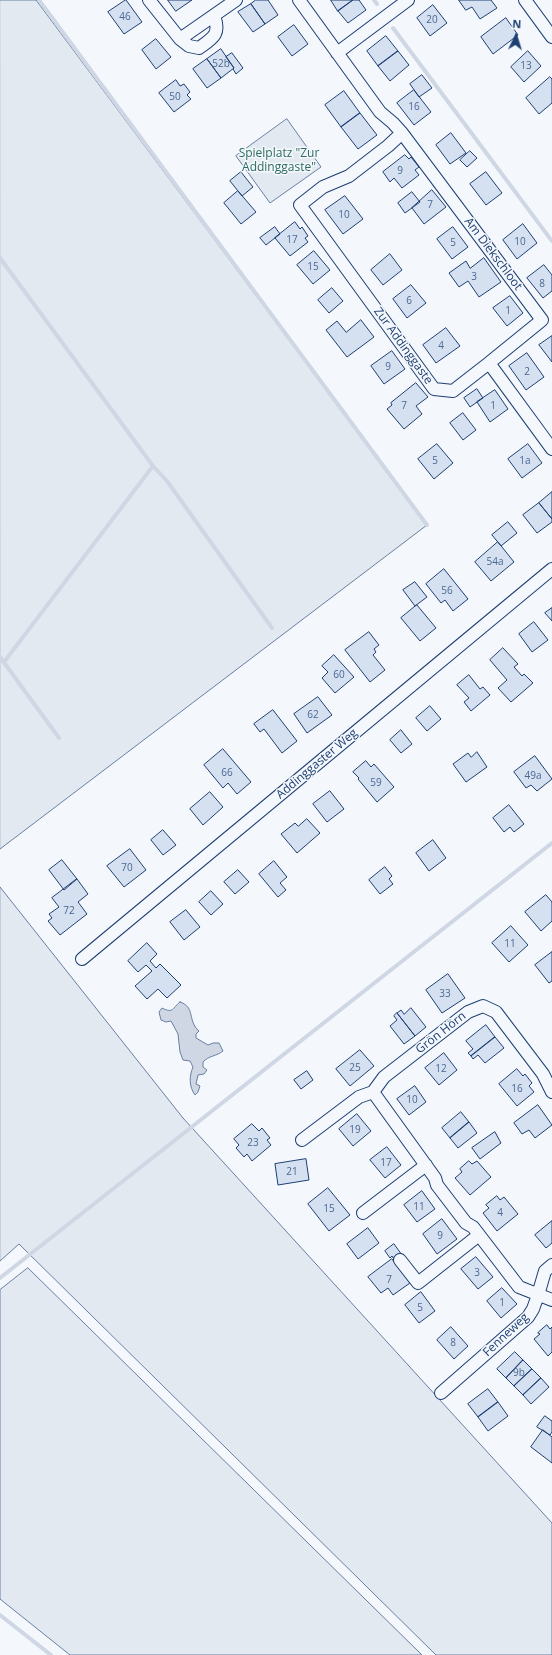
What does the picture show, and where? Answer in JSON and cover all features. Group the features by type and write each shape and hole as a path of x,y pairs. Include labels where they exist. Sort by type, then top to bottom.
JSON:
{"street":[{"path":"149,0 180,39 189,46 199,48 215,37 218,26 214,16"},
{"path":"180,39 236,0"},
{"path":"299,0 380,112 402,133"},
{"path":"337,53 408,0"},
{"path":"525,0 552,37"},
{"name":"Zur Addinggaste","path":"402,133 388,146 349,176 323,187 300,205 434,389 453,391 489,364"},
{"name":"Am Diekschloot","path":"402,133 542,320 489,364"},
{"path":"489,364 552,450"},
{"name":"Addinggaster Weg","path":"82,959 552,570"},
{"name":"Grön Hörn","path":"302,1140 359,1097 373,1092 384,1077 468,1012 483,1006 496,1012 543,1074 552,1092"},
{"path":"373,1092 426,1165 445,1196 466,1223 479,1235 519,1287 552,1300"},
{"path":"363,1213 426,1165"},
{"path":"400,1260 418,1282 479,1235"},
{"name":"Fenneweg","path":"441,1393 528,1317 538,1295 545,1271 552,1265"}],"green space":[{"path":"0,0 36,0 427,525 0,849"},
{"name":"Spielplatz \"Zur Addinggaste\"","path":"287,119 321,167 270,203 236,156"},
{"path":"0,887 183,1118 552,1523 552,1655 436,1655 19,1244 0,1261"},
{"path":"28,1268 422,1655 70,1655 0,1599 0,1290"}],"shaded area":[{"path":"180,1002 188,1007 193,1023 199,1031 196,1034 196,1038 208,1045 219,1043 223,1051 207,1058 203,1062 203,1067 207,1070 204,1074 198,1075 196,1084 200,1086 195,1095 190,1081 193,1067 190,1061 183,1060 180,1052 178,1034 171,1021 166,1022 161,1020 159,1012 162,1008 172,1010"}],"building":[{"path":"126,0 142,22 124,34 108,12"},
{"path":"168,0 192,0 176,11"},
{"path":"256,0 268,0 278,15 265,24 251,4"},
{"path":"331,0 353,0 338,11"},
{"path":"353,0 359,0 366,10 348,23 338,11"},
{"path":"459,0 491,0 497,8 480,19 472,7 466,10"},
{"path":"251,4 265,24 253,32 238,12"},
{"path":"433,5 447,23 430,36 417,18"},
{"path":"506,18 518,35 493,54 481,37"},
{"path":"294,25 308,44 292,56 278,37"},
{"path":"386,36 398,51 378,66 367,51"},
{"path":"156,39 171,57 156,69 142,50"},
{"path":"221,49 234,68 221,78 207,59"},
{"path":"398,51 409,65 390,81 378,66"},
{"path":"528,51 541,66 524,82 511,67"},
{"path":"232,53 243,68 236,74 233,69 234,68 226,57"},
{"path":"207,59 221,78 207,88 193,69"},
{"path":"422,75 432,88 419,97 410,84"},
{"path":"550,77 552,79 552,103 539,114 526,98"},
{"path":"176,80 180,86 184,84 190,92 187,95 191,99 174,112 159,93"},
{"path":"414,90 431,112 414,125 397,103"},
{"path":"344,91 360,113 341,127 325,105"},
{"path":"360,113 377,135 358,149 341,127"},
{"path":"451,133 466,153 450,164 436,145"},
{"path":"470,151 477,158 467,167 460,160"},
{"path":"405,155 409,159 411,157 419,167 415,170 419,175 402,188 394,178 390,182 383,172"},
{"path":"241,172 253,187 242,196 230,181"},
{"path":"486,172 502,193 486,205 470,184"},
{"path":"432,190 446,207 424,224 412,208"},
{"path":"238,191 256,212 241,224 224,203"},
{"path":"412,192 420,202 405,213 398,203"},
{"path":"345,196 363,219 343,234 325,210"},
{"path":"295,222 300,229 302,227 308,236 305,238 308,242 290,256 275,238"},
{"path":"523,224 537,243 517,259 503,240"},
{"path":"275,227 280,234 266,245 260,238"},
{"path":"453,227 468,247 452,259 437,239"},
{"path":"314,251 330,270 313,284 297,265"},
{"path":"390,254 402,270 383,285 371,270"},
{"path":"484,258 501,282 479,297 468,281 459,287 449,273 466,261 470,268"},
{"path":"544,265 552,275 552,291 543,298 527,278"},
{"path":"411,285 426,303 407,318 393,299"},
{"path":"332,288 343,301 329,313 318,300"},
{"path":"510,296 523,313 507,326 493,308"},
{"path":"361,320 374,337 347,357 326,330 337,321 346,332"},
{"path":"446,328 460,346 436,363 423,345"},
{"path":"552,336 552,362 539,345"},
{"path":"392,351 405,369 384,384 371,366"},
{"path":"527,353 544,377 526,390 509,366"},
{"path":"416,383 428,397 416,406 422,414 404,429 387,409 392,405 391,403"},
{"path":"477,389 483,398 470,407 464,398"},
{"path":"495,390 508,409 490,422 477,402"},
{"path":"463,413 476,430 463,440 450,423"},
{"path":"437,444 453,463 434,479 418,459"},
{"path":"528,444 542,463 522,478 508,459"},
{"path":"552,492 552,519 539,503"},
{"path":"539,503 552,519 552,522 537,533 523,515"},
{"path":"508,522 517,533 501,546 492,535"},
{"path":"498,542 514,562 491,581 475,562"},
{"path":"444,569 468,599 453,611 445,600 441,603 426,584"},
{"path":"415,582 427,597 415,606 403,590"},
{"path":"417,605 436,628 420,641 401,618"},
{"path":"552,608 552,621 545,613"},
{"path":"534,622 548,640 532,652 519,634"},
{"path":"369,632 379,645 374,649 376,652 373,655 385,670 370,682 345,650"},
{"path":"503,648 518,664 514,667 522,676 524,674 533,683 511,702 498,688 507,680 490,660"},
{"path":"334,655 354,677 335,693 322,678 328,672 322,666"},
{"path":"469,675 480,689 483,687 490,695 471,711 464,702 469,698 457,685"},
{"path":"318,697 332,715 307,733 294,714"},
{"path":"430,706 441,719 427,731 416,718"},
{"path":"273,710 297,741 282,753 264,729 260,732 254,724"},
{"path":"401,730 412,744 401,753 390,740"},
{"path":"223,749 251,782 237,794 228,783 223,788 204,765"},
{"path":"477,752 487,767 466,782 453,764 468,753 471,757"},
{"path":"535,756 552,779 537,791 531,785 526,788 514,772"},
{"path":"366,761 371,767 374,764 394,787 377,802 353,772"},
{"path":"330,791 344,809 327,822 313,804"},
{"path":"210,792 223,807 203,825 190,809"},
{"path":"509,805 524,824 514,832 510,827 504,832 493,818"},
{"path":"307,819 320,833 297,853 281,834 295,823 298,826"},
{"path":"163,830 176,845 163,855 151,840"},
{"path":"433,840 446,858 429,871 416,853"},
{"path":"130,849 146,870 124,887 107,866"},
{"path":"62,860 77,879 64,890 49,870"},
{"path":"274,861 287,877 280,883 286,890 278,897 259,874"},
{"path":"385,867 392,876 389,879 393,884 380,894 369,880"},
{"path":"238,870 249,882 235,894 224,882"},
{"path":"77,879 88,894 78,902 87,914 60,935 48,921 52,918 49,914 59,907 52,898"},
{"path":"211,891 223,904 211,915 199,902"},
{"path":"546,895 552,902 552,921 541,931 525,912"},
{"path":"186,910 200,927 184,940 170,922"},
{"path":"511,926 528,945 509,962 492,943"},
{"path":"147,943 157,954 150,961 156,968 160,964 181,985 167,998 158,989 147,999 135,986 152,971 146,965 138,972 128,961"},
{"path":"552,952 552,981 549,983 535,965"},
{"path":"448,974 465,998 442,1013 426,990"},
{"path":"411,1008 426,1027 415,1036 397,1013 401,1010 404,1014"},
{"path":"397,1013 415,1036 404,1044 390,1026 397,1020 394,1016"},
{"path":"486,1025 495,1037 471,1056 468,1053 473,1049 466,1041"},
{"path":"495,1037 504,1048 485,1063 478,1055 473,1059 471,1056"},
{"path":"360,1050 374,1066 350,1086 336,1069"},
{"path":"444,1053 457,1070 439,1085 425,1068"},
{"path":"517,1069 523,1076 525,1074 532,1083 529,1086 534,1092 517,1106 499,1084"},
{"path":"307,1071 313,1080 301,1089 294,1080"},
{"path":"415,1086 426,1102 409,1115 397,1099"},
{"path":"538,1105 552,1125 535,1138 529,1130 522,1134 514,1123"},
{"path":"461,1112 469,1122 450,1138 442,1128"},
{"path":"357,1114 371,1131 353,1146 339,1129"},
{"path":"469,1122 477,1133 458,1148 450,1138"},
{"path":"252,1124 259,1131 262,1128 270,1138 267,1140 271,1145 252,1161 247,1154 244,1157 236,1148 239,1145 234,1139"},
{"path":"495,1132 501,1143 480,1159 472,1148"},
{"path":"387,1147 401,1165 385,1178 370,1160"},
{"path":"306,1159 309,1180 278,1185 275,1164"},
{"path":"469,1161 472,1164 477,1161 491,1177 470,1195 455,1178 462,1172 460,1169"},
{"path":"328,1188 350,1215 329,1231 308,1204"},
{"path":"422,1191 435,1209 417,1222 404,1205"},
{"path":"497,1196 500,1200 504,1197 518,1214 497,1231 483,1213 489,1208 486,1205"},
{"path":"442,1219 457,1239 437,1254 423,1234"},
{"path":"552,1221 552,1243 546,1248 535,1235"},
{"path":"368,1228 379,1243 358,1259 347,1244"},
{"path":"394,1244 402,1255 395,1261 392,1256 390,1258 385,1251"},
{"path":"476,1257 493,1277 478,1289 461,1269"},
{"path":"392,1259 410,1283 393,1295 388,1288 381,1293 368,1277"},
{"path":"502,1288 517,1304 501,1318 487,1301"},
{"path":"421,1292 435,1311 419,1323 405,1305"},
{"path":"547,1325 550,1329 552,1327 552,1352 548,1356 534,1339"},
{"path":"451,1327 468,1346 454,1359 437,1340"},
{"path":"515,1352 523,1360 506,1378 497,1369"},
{"path":"523,1360 532,1369 514,1386 506,1378"},
{"path":"532,1369 541,1378 523,1395 514,1386"},
{"path":"541,1378 549,1387 531,1404 523,1395"},
{"path":"488,1389 498,1402 478,1417 468,1404"},
{"path":"498,1402 508,1416 488,1431 478,1417"},
{"path":"545,1416 552,1421 552,1432 550,1435 537,1427"},
{"path":"543,1430 552,1437 552,1463 531,1447"}],"waterway":[{"path":"39,0 427,525"},
{"path":"374,0 377,4"},
{"path":"393,28 552,241"},
{"path":"0,258 153,466 4,662"},
{"path":"153,466 167,481 272,628"},
{"path":"0,657 59,738"},
{"path":"0,1278 552,843"},
{"path":"0,1615 51,1655"}]}
